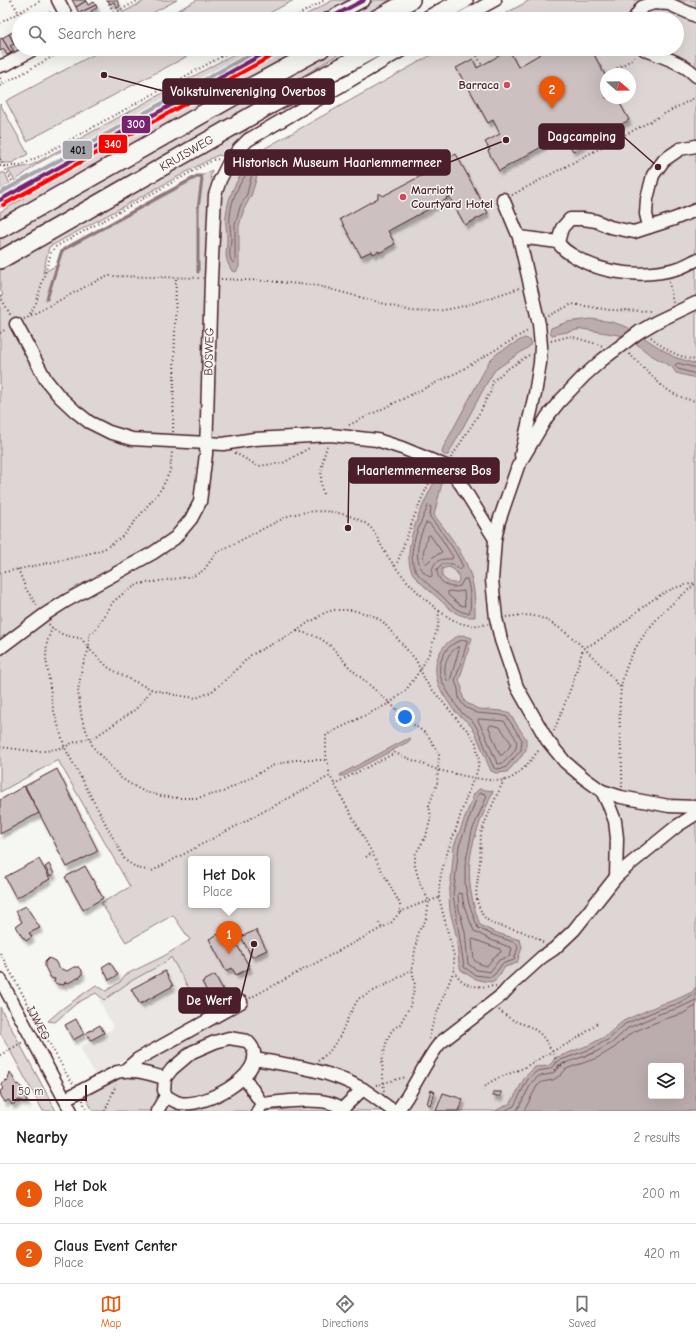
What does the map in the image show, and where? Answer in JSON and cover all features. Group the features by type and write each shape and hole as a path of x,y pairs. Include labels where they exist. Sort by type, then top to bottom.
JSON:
{"highway":[{"path":"389,12 411,0"},
{"path":"442,12 464,0"},
{"path":"0,229 245,90 308,56"},
{"name":"KRUISWEG","path":"0,260 272,104 361,56"}],"street":[{"path":"58,0 64,12"},
{"path":"341,12 364,0"},
{"path":"473,12 495,0"},
{"path":"640,3 669,2 696,16"},
{"path":"0,66 21,56"},
{"path":"0,200 259,56"},
{"name":"BOSWEG","path":"0,648 44,615 66,601 152,553 175,538 191,519 200,502 204,480 215,195 220,180 228,164 239,148 254,135 392,56"},
{"path":"654,56 682,66 696,76"},
{"path":"649,227 646,214 647,199 653,175 664,160 680,149 696,146"},
{"path":"503,199 519,238 538,322 541,346 535,394 518,466 499,521 495,540 492,580 496,620 501,640 517,687 547,740 565,762 602,791 622,797 669,806 696,807"},
{"path":"696,210 634,232 610,227 596,221 583,218 570,219 562,228 558,242 561,247 584,262 616,272 646,273 679,268 696,260"},
{"path":"519,238 558,242"},
{"path":"518,466 547,417 584,376 602,360 641,331 673,313 696,303"},
{"path":"16,324 46,380 60,396 85,418 109,432 132,439 223,444 254,439 331,434 377,440 402,448 444,465 462,486 495,540"},
{"path":"602,791 615,821 617,838 616,877"},
{"path":"397,1111 408,1096 433,1052 440,1043 492,1004 542,957 554,949 574,930 616,877 653,844 696,814"},
{"name":"IJWEG","path":"0,980 71,1111"},
{"path":"124,1071 138,1059 246,1000"},
{"path":"229,1038 247,1041 253,1049 254,1058 252,1068 244,1077 233,1086 211,1098 190,1103 180,1103 166,1096 164,1090 165,1078 172,1069 192,1052 215,1042 229,1038"},
{"path":"254,1058 302,1066 339,1078 363,1089 390,1108"},
{"path":"65,1099 117,1072 144,1072 165,1078"},
{"path":"244,1077 260,1108 289,1106 309,1100 328,1102 343,1110 363,1089"},
{"path":"157,1111 166,1096"}],"path":[{"path":"11,0 18,12"},
{"path":"21,12 42,0"},
{"path":"107,0 113,12"},
{"path":"116,12 139,0"},
{"path":"303,12 325,0"},
{"path":"0,23 12,17"},
{"path":"0,86 53,56"},
{"path":"0,166 20,166 222,56"},
{"path":"477,56 482,65"},
{"path":"617,68 636,56"},
{"path":"0,78 3,84"},
{"path":"503,199 696,97"},
{"path":"0,159 12,181"},
{"path":"228,164 222,160 213,160 55,247 51,253 36,303 28,318 102,278 110,276 269,280 319,286 411,311 423,312 462,307 530,284"},
{"path":"323,494 320,483 322,462 331,434 458,372 538,322 572,304 610,310 636,312 667,311 673,313 666,270"},
{"path":"0,573 77,557 104,549 123,536 162,488 170,471 172,442 176,277"},
{"path":"0,296 16,324"},
{"path":"641,331 666,350 681,357 696,360"},
{"path":"395,566 428,483 460,446 490,394 493,381 506,370 550,341 570,336 621,346 661,386 680,397 696,401"},
{"path":"223,444 239,456 258,466 283,463 314,445"},
{"path":"327,760 294,760 274,765 223,792 197,798 178,798 145,792 121,778 93,747 82,720 78,691 82,667 89,649 89,634 95,631 99,626 112,602 139,584 194,576 204,570 216,553 288,516 298,513 321,511 337,512 352,516 372,528 381,546 411,586 454,622 464,625 484,625 496,620 525,614 548,621 564,630 609,674 621,688"},
{"path":"18,569 26,589 52,628 68,636 81,638 89,649 109,668 151,690 196,698 211,692 229,677 251,655 333,610 352,610 372,615 382,622 416,660 426,682 469,732 476,743 479,762 477,772 446,853 439,888 439,898 454,956 454,970 433,1023 429,1040"},
{"path":"334,784 395,753 438,770 474,778 504,780 511,778 517,774 555,729 572,685 583,649 607,635 652,599 685,584 696,583"},
{"path":"622,797 621,688 631,658 657,618 696,583"},
{"path":"400,912 400,904 330,776 327,760 326,735 390,703 406,690 430,652 435,640 439,611"},
{"path":"52,628 47,642 46,658 53,708 64,747 125,860 137,868 152,871 330,776"},
{"path":"297,631 312,635 331,646 350,668 407,720 428,735 439,756 437,784 429,805 431,817 426,836 415,855 415,866 429,901 426,920 418,932 412,969 415,985 410,1006 400,1024 392,1030 386,1040 382,1061 384,1082 390,1108"},
{"path":"0,747 39,752 64,747 90,738 106,730 132,712 141,704 151,690"},
{"path":"504,780 481,833 480,862 476,893 478,904 483,916 492,924 537,938 554,949"},
{"path":"366,856 372,853"},
{"path":"246,1000 391,923 400,912 439,898"},
{"path":"379,923 382,928"},
{"name":"IJWEG","path":"0,954 66,1075 79,1092 86,1111"},
{"path":"312,1070 319,1060 329,1052 340,1036 358,999 393,981 412,969"},
{"path":"454,970 458,978 465,984 487,987 511,985"},
{"path":"492,1004 505,1016 537,1030 545,1040 560,1067"},
{"path":"483,1090 486,1085 494,1080 522,1069 575,1041 589,1031 599,1021"},
{"path":"554,1070 566,1063"},
{"path":"105,1111 124,1071"},
{"path":"363,1089 384,1082 421,1074"}],"shaded area":[{"path":"146,0 177,0 154,12 124,12"},
{"path":"197,0 294,0 271,12 174,12"},
{"path":"333,0 356,0 334,12 311,12"},
{"path":"375,0 393,0 371,12 353,12"},
{"path":"530,0 696,0 696,1111 93,1111 81,1088 205,1017 171,957 166,962 131,981 104,1000 96,993 77,1003 55,1022 48,1021 63,1008 96,985 106,991 120,982 125,975 164,956 190,940 173,915 126,942 101,903 130,887 58,760 0,792 0,297 3,295 0,289 0,268 52,237 249,128 225,157 219,155 216,156 49,247 43,273 57,265 63,251 212,170 210,179 430,56 684,56 684,12 509,12"},
{"path":"91,56 188,56 27,141 6,101"},
{"path":"230,56 253,56 98,140 65,152 63,150 37,164 15,181 8,170 32,165"},
{"path":"271,56 291,56 0,221 0,212 24,198 22,194"},
{"path":"324,56 336,56 218,128 0,252 0,238"},
{"path":"0,104 28,154 12,163 0,163"},
{"path":"0,173 5,173 10,184 0,189"},
{"path":"200,938 231,1003 95,1075 80,1047 114,1028 99,1000"},
{"path":"0,1007 56,1111 43,1111 0,1032"}],"water":[{"path":"261,148 256,180 251,196 244,209 239,226 239,267 236,272 232,271 226,258 226,219 228,206 230,197 238,180 248,164"},
{"path":"591,319 612,322 627,327 674,357 696,364 696,378 676,373 672,367 649,354 625,336 582,329 552,335 550,332 551,328 567,322"},
{"path":"524,338 531,342 530,346 495,370 448,455 444,455 442,453 443,448 490,360 499,352"},
{"path":"440,476 443,479 434,515 458,548 471,575 474,589 475,617 463,616 450,609 417,579 412,572 409,562 411,537 426,498 437,477","holes":["448,567 458,575 458,583 449,582 442,576 442,569"]},
{"path":"463,635 472,638 459,681 465,702 478,709 501,711 510,714 526,739 526,750 507,772 496,773 491,771 471,726 453,709 438,683 436,667 440,653 449,642"},
{"path":"409,738 411,739 408,742 344,776 340,776 341,774"},
{"path":"479,789 493,791 473,843 471,855 470,878 476,913 480,925 494,932 520,940 522,947 517,963 505,967 494,982 473,978 461,970 456,934 450,911 449,894 454,846 474,794"},
{"path":"696,987 696,1111 495,1111 511,1103 525,1077 535,1067 548,1066 555,1058 589,1045 606,1036 623,1021 659,1005 675,1000 692,992"}],"building":[{"path":"72,0 85,0 86,1 76,7"},
{"path":"108,0 117,0 120,6 117,8 114,2 110,4"},
{"path":"86,1 88,5 94,2 96,5 81,12 78,12 76,7"},
{"path":"96,5 97,8 92,12 81,12"},
{"path":"12,32 12,40 9,34"},
{"path":"9,34 12,40 12,45 10,46 12,48 11,53 2,38"},
{"path":"2,38 11,53 7,55 4,49 0,51 0,39"},
{"path":"498,56 512,56 518,67 537,56 595,56 601,68 600,104 620,104 629,120 573,151 564,134 499,171 488,151 490,150 485,142 500,134 493,120 488,123 465,81 456,68 473,59 477,68"},
{"path":"456,154 488,213 465,225 449,196 446,198 447,199 388,231 395,244 379,253 379,251 373,254 372,251 361,256 340,219 378,198 378,194 383,196 434,169 433,166"},
{"path":"57,769 98,851 67,867 25,786"},
{"path":"24,786 39,813 0,834 0,800"},
{"path":"39,859 50,879 16,898 5,877"},
{"path":"49,864 54,874 50,876 45,867"},
{"path":"85,866 103,898 83,910 65,877"},
{"path":"26,906 40,928 29,933 32,937 26,941 16,926 22,922 16,911"},
{"path":"228,929 250,968 236,975 232,968 226,971 209,939"},
{"path":"256,930 267,950 252,957 241,937"},
{"path":"49,958 55,961 59,968 67,971 74,967 79,967 82,970 82,975 68,983 65,982 64,985 57,984 54,982 55,979 51,978 45,967 45,962"},
{"path":"110,962 118,975 109,980 102,967"},
{"path":"165,971 173,986 140,1004 131,989"},
{"path":"215,975 228,999 215,1006 202,982"},
{"path":"76,1019 84,1034 73,1040 65,1025"},
{"path":"100,1025 104,1033 91,1040 86,1033"},
{"path":"10,1072 17,1085 19,1084 22,1089 20,1090 28,1103 19,1100 17,1101 19,1103 17,1102 12,1105 9,1100 5,1102 1,1096 0,1091 3,1089 1,1084 6,1081 5,1079 7,1081 8,1080"},
{"path":"431,1090 435,1092 430,1105 427,1104"},
{"path":"493,1092 501,1092 501,1096 493,1096"},
{"path":"443,1093 463,1099 459,1111 436,1111"}],"waterway":[{"path":"47,299 61,253 64,249 197,176 201,176 202,179 198,209 198,272"}],"transit line":[{"name":"300","path":"341,12 364,0"},
{"name":"401","path":"0,193 247,56"},
{"name":"300","path":"0,200 259,56"},
{"name":"340","path":"3,205 271,56"}],"place":[{"name":"Volkstuinvereniging Overbos","path":"104,75"},
{"name":"Barraca","path":"507,85"},
{"name":"Claus Event Center","path":"552,109"},
{"name":"Historisch Museum Haarlemmermeer","path":"506,140"},
{"name":"Dagcamping","path":"658,167"},
{"name":"Marriott Courtyard Hotel","path":"403,197"},
{"name":"Haarlemmermeerse Bos","path":"348,528"},
{"name":"De Werf","path":"254,944"},
{"name":"Het Dok","path":"229,954"}]}
